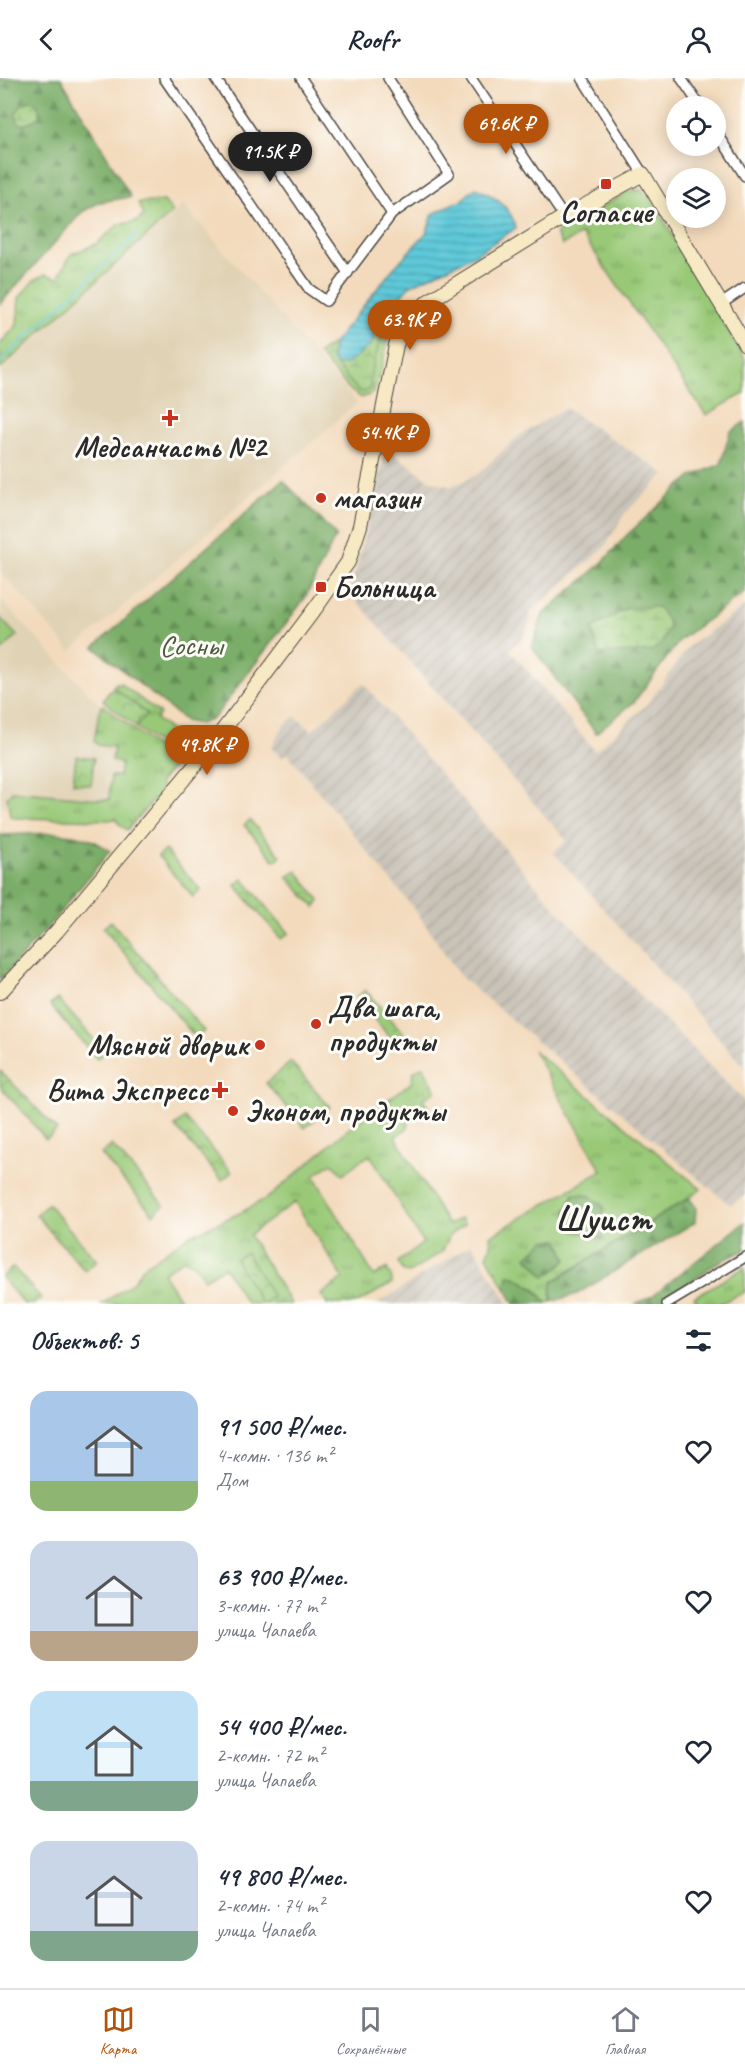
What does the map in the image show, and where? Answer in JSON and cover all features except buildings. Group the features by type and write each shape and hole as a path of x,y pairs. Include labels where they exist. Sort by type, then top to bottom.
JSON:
{"street":[{"path":"164,78 309,289 326,301 392,214 449,174 388,78"},
{"path":"215,78 348,273"},
{"path":"301,78 392,214"},
{"path":"471,78 564,217"},
{"path":"582,78 644,174 745,344"},
{"path":"681,78 693,96"},
{"path":"726,147 745,176"},
{"path":"0,992 55,933 208,750 348,562 360,526 396,345 407,321 429,301 564,217 644,174"},
{"path":"721,304 745,288"},
{"path":"667,1304 745,1257"}],"shaded area":[{"name":"Медсанчасть №2","path":"183,205 357,403 71,651 0,571 0,372"},
{"path":"565,408 665,474 625,513 605,547 530,612 530,622 523,637 509,649 595,751 646,705 690,646 745,606 745,1068 553,852 567,841 350,593 386,448 431,481 451,487 478,474 519,436"},
{"path":"0,599 92,697 147,741 119,809 0,806"},
{"path":"363,683 559,912 745,1102 745,1195 730,1205 460,976 416,911 287,753 282,757 271,748 284,725 295,716 312,731"},
{"path":"472,1244 509,1304 377,1304"}],"green space":[{"path":"0,78 61,78 131,197 100,202 82,212 0,304"},
{"path":"30,101 38,107 39,117 26,124 20,124 16,113 22,105"},
{"path":"641,190 650,197 666,228 668,228 745,359 745,393 706,415 582,234 562,245 556,233 627,192"},
{"path":"164,201 173,212 0,369 0,344 17,325 19,298 33,281 45,274 58,278 71,254 96,244 118,225 137,221 144,215 138,203"},
{"path":"382,321 384,328 371,371 370,388 365,392 358,391 336,365 350,361 357,356 376,335"},
{"path":"383,334 389,336 380,374 373,393 362,398 351,391 318,354 333,344 332,359 336,365 375,347"},
{"path":"745,422 745,592 680,640 634,702 596,733 532,647 543,614 600,565 627,535 680,486 693,476 721,464 730,432"},
{"name":"Сосны","path":"283,480 336,536 305,598 214,718 200,724 185,721 94,647"},
{"path":"658,607 670,625 661,644 651,651 599,654 592,629 627,608"},
{"path":"0,618 17,636 0,652"},
{"path":"116,683 120,683 160,714 156,719 190,745 194,741 197,747 185,763 136,727 146,714 113,687"},
{"path":"113,687 147,714 136,727 103,700"},
{"path":"103,705 175,762 160,783 162,787 159,794 127,830 115,818 111,820 15,818 10,816 7,798 12,791 109,800 111,776 119,776 121,763 112,761 114,747 98,745 94,741 100,708"},
{"path":"76,756 94,758 91,785 73,783"},
{"path":"250,820 281,856 275,861 244,825"},
{"path":"55,833 84,838 110,851 47,928 0,980 0,835"},
{"path":"165,850 201,890 193,897 158,856"},
{"path":"297,871 320,901 315,907 287,877"},
{"path":"243,879 289,933 281,939 235,885"},
{"path":"111,921 204,1031 196,1038 103,928"},
{"path":"365,990 405,1035 395,1043 356,998"},
{"path":"58,999 105,1052 97,1059 50,1005"},
{"path":"533,1050 701,1189 552,1282 551,1302 547,1303 534,1288 510,1276 505,1288 487,1256 491,1245 490,1236 602,1171"},
{"path":"291,1062 330,1107 305,1128 266,1083"},
{"path":"423,1066 436,1091 423,1099 429,1109 409,1121 407,1129 395,1136 448,1225 461,1218 465,1224 450,1235 442,1252 409,1273 404,1272 398,1262 423,1243 370,1155 343,1175 332,1163 314,1176 374,1276 387,1268 392,1279 392,1283 356,1304 327,1304 321,1295 343,1278 295,1202 249,1235 291,1304 247,1304 224,1267 204,1279 193,1264 184,1259 163,1273 183,1304 147,1304 145,1301 139,1304 102,1304 132,1283 143,1267 190,1235 240,1213 270,1196 352,1126 412,1082 413,1072"},
{"path":"0,1070 57,1130 46,1139 0,1086"},
{"path":"185,1118 232,1172 222,1180 175,1126"},
{"path":"112,1145 164,1205 153,1214 101,1154"},
{"path":"574,1194 590,1196 604,1207 600,1226 603,1239 574,1231 566,1212"},
{"path":"689,1198 696,1207 695,1222 577,1294 551,1302 552,1282"},
{"path":"48,1204 97,1261 85,1271 36,1215"},
{"path":"745,1222 745,1250 717,1263 659,1304 635,1304 652,1296"},
{"path":"545,1240 558,1240 567,1259 545,1277 527,1257"},
{"path":"246,1252 273,1297 262,1304 235,1259"},
{"path":"13,1267 41,1298 34,1304 24,1304 1,1277"},
{"path":"745,1267 745,1292 719,1304 699,1304 694,1297"},
{"path":"510,1275 521,1280 547,1303 514,1304 505,1288"}],"water":[{"path":"476,188 506,208 516,228 475,255 409,286 386,313 371,344 348,363 336,365 332,359 333,344 392,270 426,233 433,214 454,203 461,202"}],"waterway":[{"path":"0,362 136,235"}],"place":[{"name":"Согласие","path":"606,184"},
{"name":"Медсанчасть №2","path":"170,418"},
{"name":"магазин","path":"321,498"},
{"name":"Больница","path":"321,587"},
{"name":"Два шага, продукты","path":"316,1024"},
{"name":"Мясной дворик","path":"260,1045"},
{"name":"Вита Экспресс","path":"220,1090"},
{"name":"Эконом, продукты","path":"233,1111"}],"district":[{"name":"Шуист","path":"603,1217"}]}
